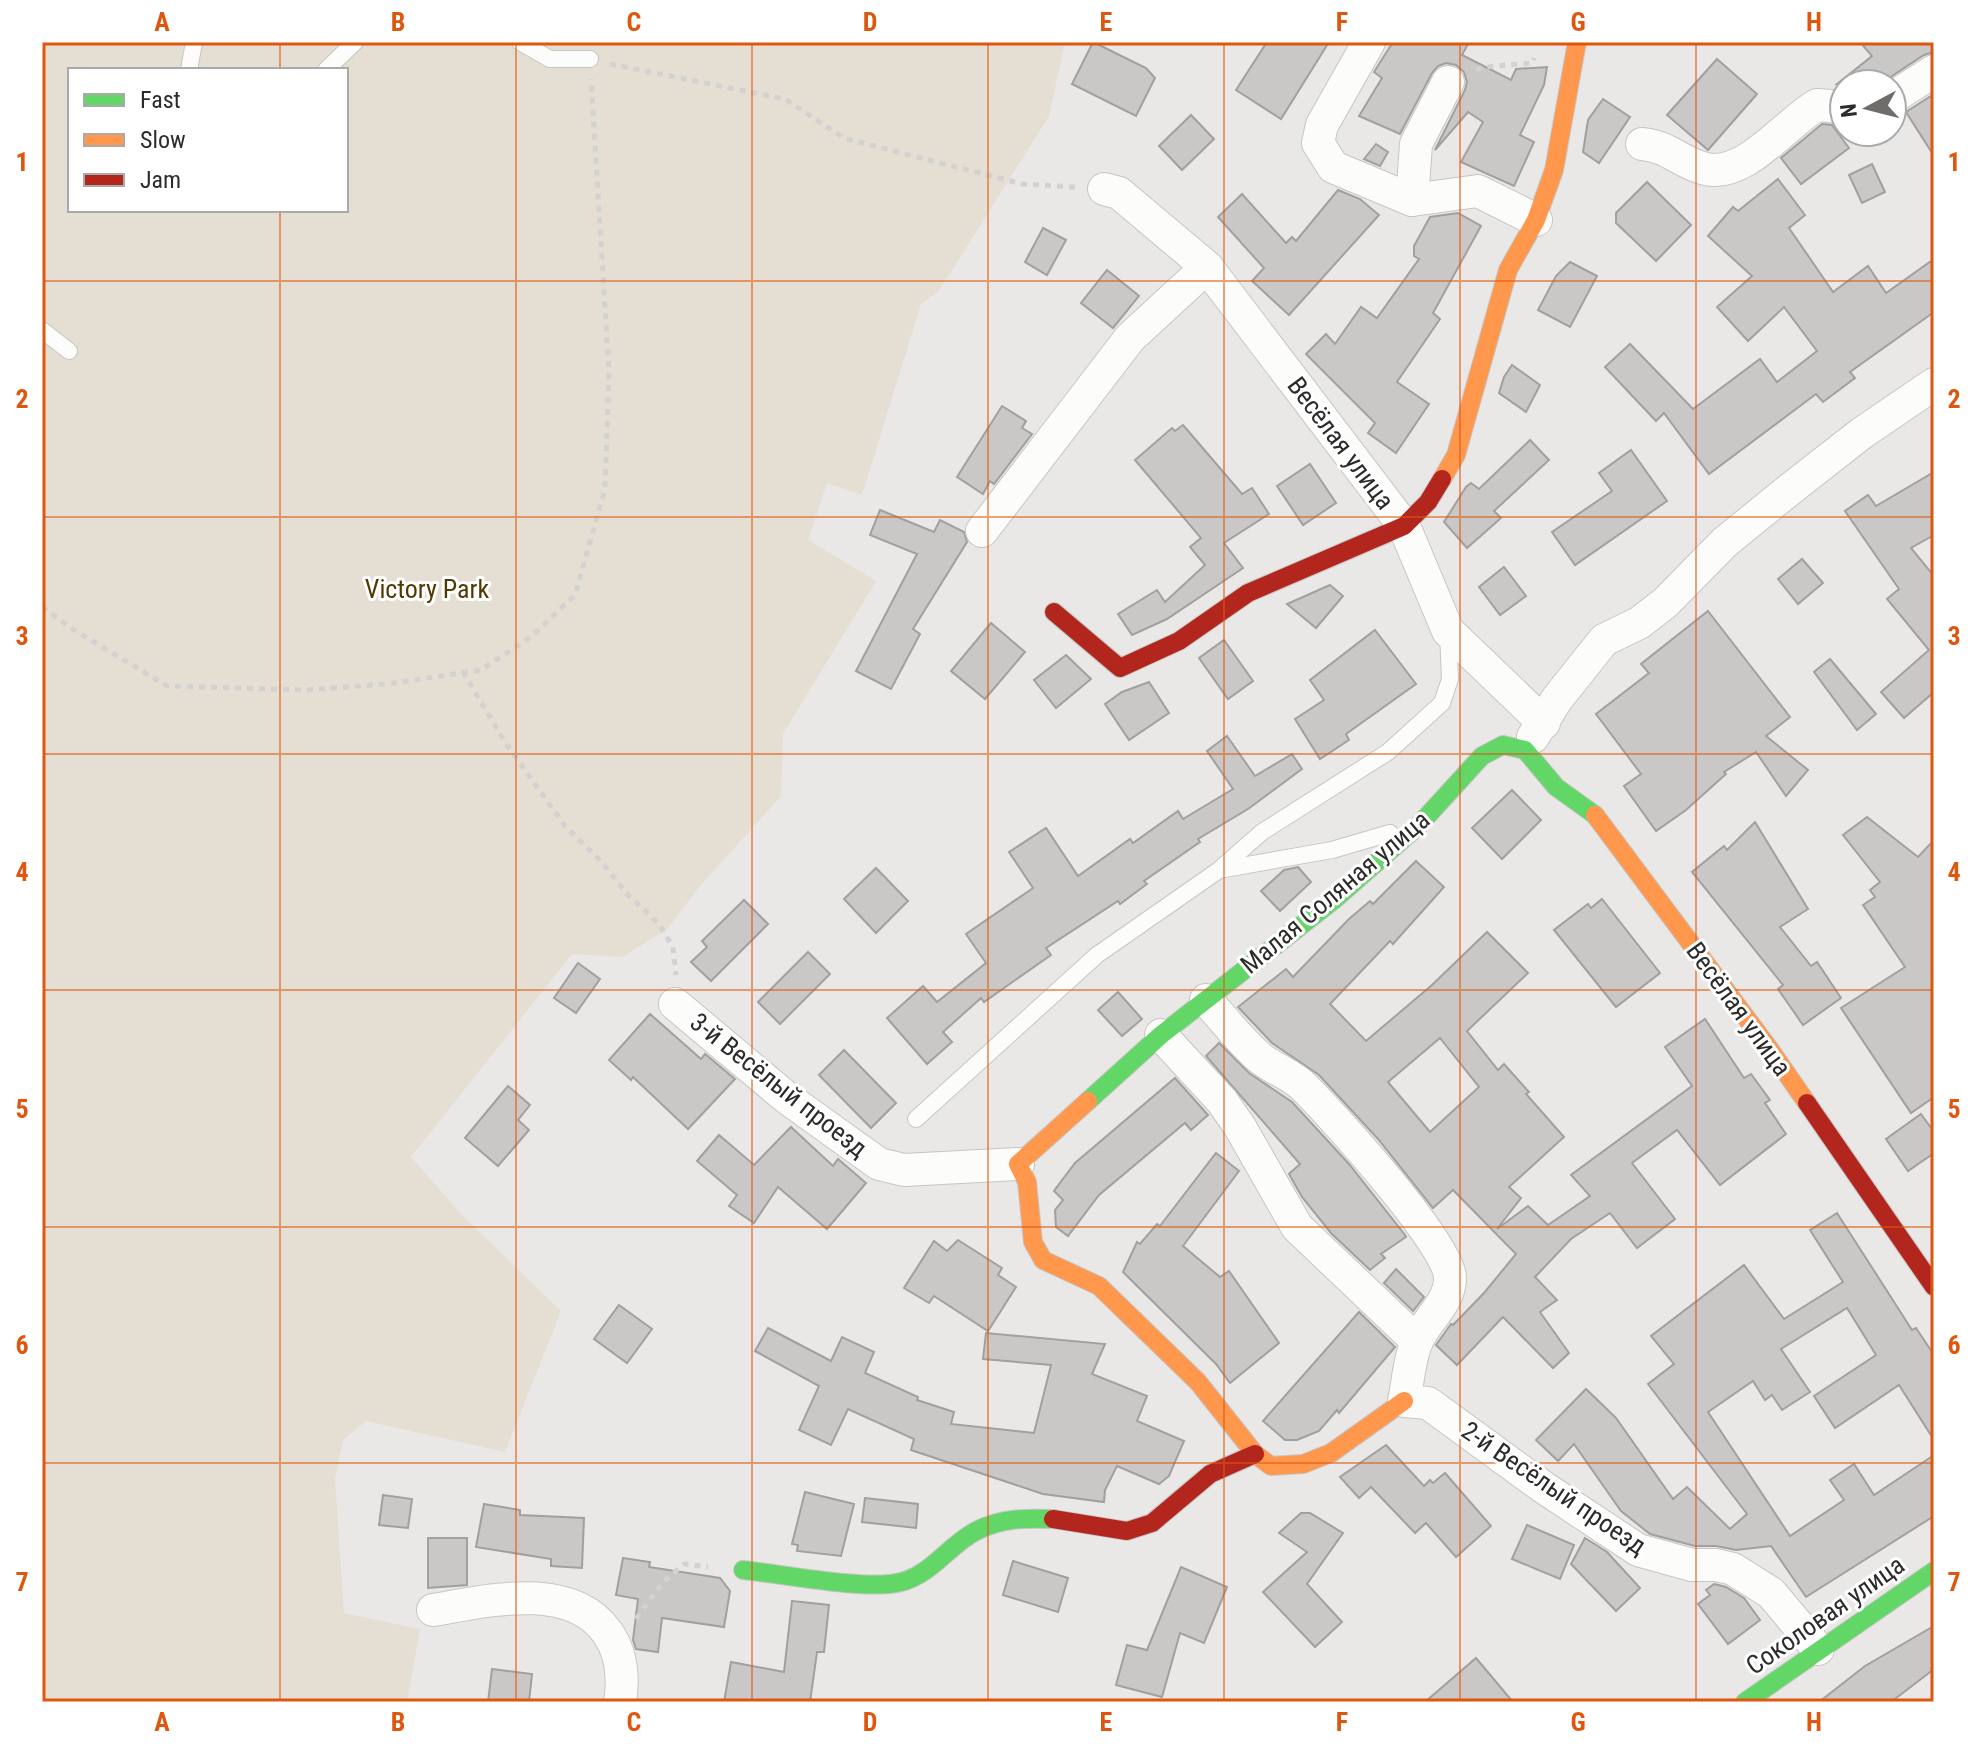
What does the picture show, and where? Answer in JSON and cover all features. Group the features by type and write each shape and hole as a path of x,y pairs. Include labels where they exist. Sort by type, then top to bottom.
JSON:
{"street":[{"path":"1369,42 1322,125 1318,143 1333,167 1412,200 1478,191 1536,220"},
{"path":"1054,612 1120,668 1179,641 1248,593 1404,526 1428,502 1456,455 1508,270 1536,220 1554,170 1577,42"},
{"path":"1908,88 1934,71"},
{"path":"1412,200 1416,144 1448,82"},
{"path":"1642,144 1658,145 1704,169 1725,171 1741,165 1817,105 1828,106"},
{"name":"Весёлая улица","path":"1104,189 1119,193 1207,267 1404,526 1448,631 1544,723"},
{"path":"982,531 1130,338 1207,267"},
{"path":"1525,750 1557,699 1604,640 1639,623 1665,603 1725,542 1862,433 1934,384"},
{"name":"Малая Соляная улица","path":"1018,1164 1161,1035 1335,899 1419,825 1482,756 1503,745 1525,750"},
{"name":"Весёлая улица","path":"1525,750 1556,787 1594,814 1768,1047 1934,1287"},
{"path":"1018,1164 1027,1181 1029,1227 1037,1253 1043,1260 1099,1286 1198,1382 1255,1454 1271,1466 1302,1464 1348,1444 1383,1414 1404,1401 1417,1341 1439,1310 1450,1279 1445,1257 1378,1170 1306,1089 1289,1073 1275,1069 1258,1056 1206,1000"},
{"name":"3-й Весёлый проезд","path":"675,1004 787,1098 879,1164 904,1170 1018,1164"},
{"path":"1161,1035 1222,1101 1297,1227 1417,1341"},
{"name":"2-й Весёлый проезд","path":"1404,1401 1428,1403 1543,1487 1638,1550 1692,1565 1733,1569 1771,1593 1818,1649"},
{"path":"743,1570 866,1584 901,1582 930,1568 975,1531 1012,1518 1055,1519 1127,1531 1152,1523 1210,1474 1255,1454"},
{"name":"Соколовая улица","path":"1745,1702 1934,1571"},
{"path":"433,1610 496,1599 573,1604 600,1622 618,1646 623,1684 620,1702"}],"lane":[{"path":"189,68 194,42"},
{"path":"328,68 355,42"},
{"path":"520,42 550,59 590,59"},
{"path":"42,330 69,351"},
{"path":"916,1119 1097,955 1219,870 1262,832 1388,752 1442,703 1450,679 1448,631"},
{"path":"1219,870 1332,850 1419,825"}],"path":[{"path":"1448,82 1484,67 1532,63 1540,49 1577,42"},
{"path":"42,607 167,686 307,690 387,684 481,670 532,636 575,595 605,489 609,372 590,59 785,99 844,138 1022,184 1104,189"},
{"path":"463,672 505,742 565,826 658,923 673,947 675,1004"},
{"path":"621,1665 631,1625 663,1582 684,1564 743,1570"}],"green space":[{"name":"Victory Park","path":"42,42 1065,42 1049,116 939,291 921,304 862,495 827,483 808,540 876,581 783,734 781,796 700,886 668,928 623,957 572,954 411,1157 462,1215 561,1311 505,1452 366,1421 343,1440 335,1479 344,1613 420,1629 407,1702 42,1702"}],"building":[{"path":"1093,42 1146,68 1155,78 1136,116 1072,84"},
{"path":"1267,42 1329,42 1281,119 1236,90"},
{"path":"1393,42 1469,42 1462,55 1511,80 1516,69 1547,67 1544,85 1520,135 1534,142 1514,186 1461,162 1483,122 1468,112 1435,150 1467,82 1464,72 1456,65 1446,63 1432,73 1400,134 1359,116 1382,78 1374,72"},
{"path":"1860,42 1934,42 1934,52 1904,68 1857,68 1872,56"},
{"path":"1717,59 1757,94 1708,150 1667,115"},
{"path":"1934,94 1934,156 1908,115 1908,111"},
{"path":"1603,99 1630,117 1599,163 1583,152 1588,120"},
{"path":"1191,115 1214,139 1182,170 1159,146"},
{"path":"1822,124 1828,125 1828,148 1849,148 1801,184 1781,158"},
{"path":"1376,144 1388,152 1380,166 1364,159"},
{"path":"1872,164 1885,192 1862,203 1849,175"},
{"path":"1778,179 1805,215 1789,228 1833,292 1868,266 1886,293 1934,259 1934,312 1850,372 1855,378 1823,402 1816,394 1709,474 1664,413 1656,421 1605,367 1630,344 1693,409 1760,359 1777,382 1817,351 1784,307 1748,341 1717,307 1752,276 1708,236 1733,207 1738,211"},
{"path":"1647,182 1691,225 1656,261 1616,223 1616,213"},
{"path":"1338,190 1360,199 1379,215 1289,315 1252,281 1264,268 1218,217 1242,194 1286,243 1292,237 1296,241"},
{"path":"1458,213 1481,226 1433,313 1440,319 1397,382 1429,404 1396,453 1368,433 1375,423 1306,354 1326,334 1335,344 1361,307 1377,318 1419,259 1414,256 1414,246 1430,217"},
{"path":"1043,228 1066,240 1047,275 1025,262"},
{"path":"1570,262 1597,276 1570,327 1538,310 1556,276"},
{"path":"1107,270 1139,296 1113,328 1081,303"},
{"path":"1512,365 1540,385 1526,412 1499,393"},
{"path":"1002,406 1026,421 1022,428 1032,434 994,484 990,481 983,494 957,477"},
{"path":"1183,425 1242,494 1252,488 1269,514 1224,543 1243,568 1167,619 1132,635 1118,614 1157,590 1165,602 1205,565 1190,547 1201,538 1135,460 1172,428 1175,431"},
{"path":"1530,440 1549,460 1494,511 1501,518 1467,548 1444,522 1466,487 1471,483 1479,489"},
{"path":"1631,450 1667,501 1575,565 1552,532 1612,491 1599,473"},
{"path":"1310,464 1336,503 1303,525 1277,486"},
{"path":"1934,472 1934,535 1911,548 1934,576 1934,692 1904,718 1881,692 1929,650 1887,599 1899,589 1845,511 1868,495 1876,506"},
{"path":"880,510 934,532 940,520 964,532 967,542 913,629 920,634 891,689 856,671 917,554 870,535"},
{"path":"1802,559 1823,583 1798,604 1778,579"},
{"path":"1504,567 1526,596 1500,615 1479,587"},
{"path":"1330,585 1343,596 1316,628 1287,604"},
{"path":"1708,611 1790,717 1766,736 1808,770 1786,796 1756,752 1724,772 1726,774 1686,810 1656,831 1624,786 1641,774 1596,714 1649,673 1641,664"},
{"path":"991,623 1025,652 985,699 951,671"},
{"path":"1375,630 1416,684 1346,734 1349,740 1320,759 1295,719 1324,700 1310,680"},
{"path":"1224,640 1253,681 1228,699 1199,658"},
{"path":"1066,655 1091,679 1056,708 1034,680"},
{"path":"1830,659 1876,714 1857,730 1814,672"},
{"path":"1149,682 1169,713 1129,740 1105,704 1122,692"},
{"path":"1227,736 1255,776 1292,754 1302,769 1248,809 1198,839 1200,842 1144,881 1147,884 1120,904 1118,901 1046,948 1051,955 984,1002 981,998 943,1032 952,1042 927,1064 887,1018 923,986 937,1002 986,963 966,934 1033,888 1009,852 1046,828 1078,876 1130,839 1133,843 1178,811 1183,819 1233,789 1207,751"},
{"path":"1512,790 1541,820 1502,859 1472,828"},
{"path":"1867,817 1918,857 1934,840 1934,1097 1911,1113 1841,1008 1905,967 1863,905 1875,897 1870,890 1880,882 1843,835"},
{"path":"1755,822 1808,909 1780,927 1811,966 1817,962 1841,998 1803,1025 1778,989 1783,985 1692,872 1724,846 1727,850"},
{"path":"1416,861 1444,887 1393,944 1390,941 1330,1004 1366,1041 1432,985 1487,932 1528,973 1467,1031 1498,1070 1504,1064 1564,1137 1509,1187 1521,1198 1497,1229 1528,1206 1548,1225 1590,1196 1571,1175 1692,1086 1665,1047 1705,1019 1744,1078 1751,1074 1770,1100 1765,1103 1786,1134 1720,1185 1677,1130 1632,1163 1675,1219 1637,1248 1610,1213 1571,1239 1535,1277 1557,1300 1540,1312 1569,1353 1553,1368 1503,1317 1457,1365 1436,1345 1451,1324 1484,1293 1516,1254 1453,1190 1433,1208 1378,1139 1319,1075 1272,1043 1238,1007 1286,969 1293,977 1349,919 1370,901 1373,904","holes":["1440,1038 1479,1087 1430,1132 1388,1082"]},
{"path":"1298,867 1311,882 1280,911 1261,891 1284,870"},
{"path":"876,868 908,901 876,933 844,899"},
{"path":"1602,899 1660,973 1616,1007 1554,930 1588,904 1591,908"},
{"path":"744,900 768,924 711,981 691,962 707,947 702,941"},
{"path":"808,952 830,974 780,1024 758,1002"},
{"path":"578,963 600,979 576,1013 554,998"},
{"path":"1118,992 1142,1019 1122,1036 1098,1010"},
{"path":"650,1014 701,1059 705,1054 735,1079 688,1129 633,1077 631,1080 609,1060"},
{"path":"1219,1043 1249,1073 1292,1102 1349,1164 1405,1235 1381,1254 1385,1258 1370,1270 1331,1233 1302,1197 1289,1174 1300,1164 1206,1056"},
{"path":"844,1050 896,1103 871,1128 819,1075"},
{"path":"1175,1078 1208,1115 1191,1130 1185,1123 1099,1195 1068,1236 1056,1227 1055,1210 1063,1200 1054,1191 1075,1163"},
{"path":"508,1086 530,1105 518,1120 529,1130 498,1166 465,1138"},
{"path":"1921,1114 1934,1132 1934,1153 1908,1171 1886,1139"},
{"path":"791,1127 833,1166 838,1159 866,1183 827,1229 778,1187 754,1223 729,1206 737,1195 697,1161 719,1135 754,1165"},
{"path":"1216,1153 1239,1171 1183,1246 1220,1277 1229,1271 1279,1343 1230,1383 1216,1364 1123,1272 1137,1242 1140,1244 1157,1224 1160,1226"},
{"path":"1837,1213 1912,1330 1916,1328 1934,1355 1934,1440 1899,1385 1835,1428 1814,1396 1876,1355 1847,1308 1781,1349 1810,1392 1782,1410 1772,1395 1765,1400 1753,1381 1708,1412 1790,1536 1844,1500 1830,1480 1854,1464 1874,1495 1934,1455 1934,1516 1806,1597 1771,1546 1736,1550 1695,1546 1650,1534 1621,1511 1574,1444 1558,1461 1536,1440 1586,1389 1616,1418 1673,1499 1687,1487 1730,1529 1747,1514 1648,1384 1674,1364 1651,1336 1744,1265 1784,1319 1843,1282 1810,1230"},
{"path":"958,1240 1002,1268 998,1275 1016,1287 988,1331 934,1296 929,1303 904,1288 934,1241 947,1251"},
{"path":"1396,1269 1424,1297 1413,1311 1384,1283"},
{"path":"619,1305 652,1329 627,1363 594,1339"},
{"path":"1359,1312 1395,1347 1339,1413 1337,1410 1319,1431 1297,1440 1285,1440 1263,1421"},
{"path":"768,1328 831,1361 842,1337 874,1352 865,1373 918,1397 917,1400 954,1412 951,1424 1034,1433 1051,1365 983,1359 986,1333 1105,1344 1092,1374 1147,1396 1137,1421 1184,1441 1169,1476 1159,1484 1117,1466 1105,1490 1104,1502 1043,1494 911,1450 914,1439 848,1409 831,1445 799,1430 819,1386 755,1351"},
{"path":"1386,1445 1424,1486 1445,1473 1491,1526 1456,1557 1426,1523 1415,1533 1371,1487 1359,1498 1340,1477"},
{"path":"805,1492 854,1504 841,1556 797,1551 798,1545 792,1544"},
{"path":"383,1495 412,1499 408,1528 379,1525"},
{"path":"865,1498 918,1504 916,1528 862,1522"},
{"path":"484,1504 520,1510 520,1515 584,1518 582,1568 551,1566 551,1559 476,1547"},
{"path":"1301,1513 1310,1513 1343,1533 1307,1584 1342,1622 1315,1647 1263,1592 1307,1552 1279,1533"},
{"path":"1527,1525 1574,1545 1560,1579 1512,1559"},
{"path":"428,1538 467,1538 467,1585 428,1588"},
{"path":"1585,1538 1607,1552 1640,1588 1616,1611 1571,1564"},
{"path":"623,1558 650,1562 649,1567 720,1578 730,1591 724,1627 662,1618 658,1652 636,1649 633,1640 638,1599 616,1595"},
{"path":"1013,1561 1068,1578 1058,1612 1003,1595"},
{"path":"1181,1567 1227,1587 1204,1643 1180,1633 1162,1697 1116,1685 1127,1645 1147,1650"},
{"path":"1714,1584 1744,1598 1760,1620 1728,1644 1698,1604 1710,1595 1706,1590"},
{"path":"792,1601 829,1605 824,1652 817,1652 810,1702 724,1702 731,1662 784,1672"},
{"path":"1934,1626 1934,1669 1891,1702 1819,1702 1865,1666"},
{"path":"1476,1658 1513,1702 1425,1702"},
{"path":"492,1669 532,1674 529,1702 488,1702"}],"traffic: fast":[{"path":"1088,1101 1161,1035 1335,899 1419,825 1482,756 1503,745 1525,750 1556,787 1595,815"},
{"path":"743,1570 846,1583 901,1582 922,1573 966,1537 985,1527 1014,1520 1053,1519"},
{"path":"1745,1702 1934,1571"}],"traffic: slow":[{"path":"1442,479 1456,455 1508,270 1536,220 1554,170 1577,42"},
{"path":"1595,815 1807,1103"},
{"path":"1088,1101 1018,1164 1027,1182 1033,1242 1043,1260 1099,1286 1198,1382 1255,1454 1271,1466 1303,1464 1331,1453 1404,1401"}],"traffic: jam":[{"path":"1054,612 1120,668 1179,641 1248,593 1404,526 1428,502 1442,479"},
{"path":"1807,1103 1934,1287"},
{"path":"1053,1519 1127,1531 1152,1523 1210,1474 1255,1454"}]}
